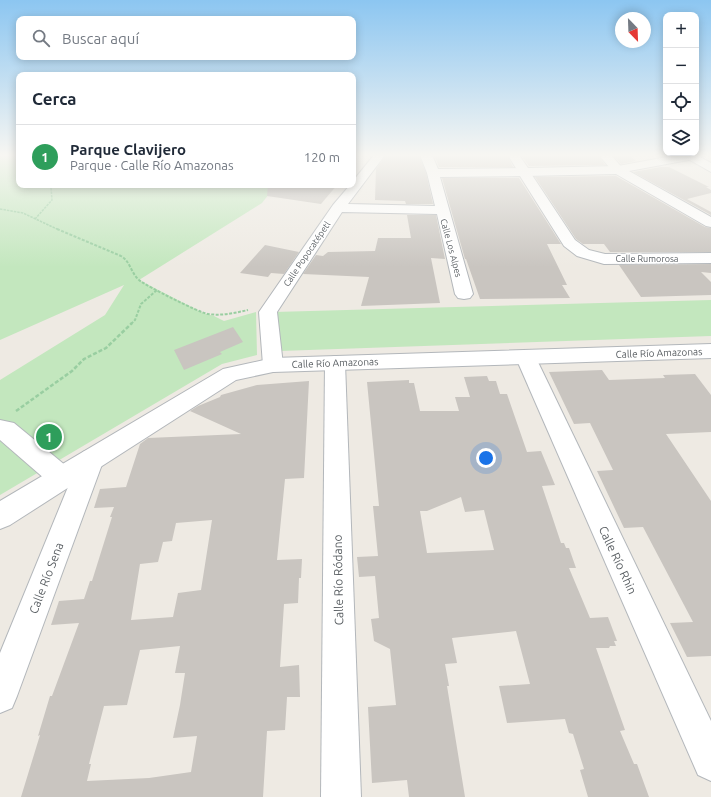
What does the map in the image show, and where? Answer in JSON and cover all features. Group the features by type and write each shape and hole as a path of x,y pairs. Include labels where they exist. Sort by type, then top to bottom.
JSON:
{"street":[{"name":"Calle Popocatépetl","path":"274,365 268,312 338,208 351,192"},
{"name":"Calle Los Alpes","path":"437,192 464,294"},
{"name":"Calle Rumorosa","path":"537,192 568,243 583,253 604,259 711,258"},
{"path":"657,192 711,223"},
{"path":"338,208 441,210"},
{"name":"Calle Río Amazonas","path":"0,516 230,374 274,365 711,351"},
{"name":"Calle Río Rhin","path":"526,358 711,762"},
{"name":"Calle Río Ródano","path":"335,363 341,797"},
{"path":"8,421 6,430 62,478"},
{"name":"Calle Río Sena","path":"0,696 92,459"}],"path":[{"path":"34,219 52,200 51,192"},
{"path":"0,209 23,213 121,256 126,259 130,269 139,280 192,308 214,316 272,306"},
{"path":"8,421 72,371 84,359 106,348 135,320 141,304 156,290"}],"green space":[{"path":"0,192 270,192 262,203 139,280 203,313 224,321 256,312 257,355 222,364 0,495 0,380 105,315 124,285 0,340"},
{"path":"711,300 711,336 280,351 274,312"}],"building":[{"path":"267,192 331,192 321,204 267,196"},
{"path":"375,192 430,192 433,204 406,204 405,201 375,200"},
{"path":"446,192 528,192 561,244 547,244 567,285 562,285 570,298 480,299 465,259"},
{"path":"545,192 644,192 705,227 711,228 711,252 610,252 604,244 583,244 576,239"},
{"path":"670,192 711,192 687,199 711,212 711,215"},
{"path":"407,215 436,215 445,259 431,258 440,303 361,306 369,277 303,274 316,255 323,256 328,252 375,251 378,238 411,238"},
{"path":"265,245 299,252 284,274 271,273 268,277 240,273"},
{"path":"711,264 711,273 701,272 711,282 711,295 641,297 619,265"},
{"path":"233,327 243,342 220,352 222,354 184,370 174,350"},
{"path":"602,370 609,380 665,378 663,375 695,374 711,395 711,432 666,434 711,501 711,656 687,657 670,623 693,622 643,527 624,528 597,471 613,470 590,423 574,424 549,372"},
{"path":"487,376 489,381 496,381 500,394 507,394 527,452 541,451 555,485 542,486 561,543 564,543 566,548 569,548 576,568 569,568 590,618 608,617 617,641 614,641 616,646 610,646 609,648 596,648 625,730 620,731 634,764 637,764 649,797 588,797 580,770 584,769 573,734 569,733 565,719 507,723 499,686 530,684 516,631 452,638 457,663 445,664 449,686 447,686 465,797 409,797 407,780 372,783 368,707 396,705 390,649 374,641 371,619 379,618 375,576 359,577 357,557 378,556 373,506 379,506 367,382 409,380 409,383 414,383 420,411 459,411 455,397 470,397 464,377","holes":["461,497 465,512 484,510 494,550 427,553 420,511 427,511"]},
{"path":"309,381 304,478 285,479 277,560 302,559 301,578 299,578 298,603 284,604 280,667 299,665 300,697 287,697 285,730 267,731 263,797 21,797 50,696 52,696 79,623 51,625 59,601 84,599 90,581 92,581 112,517 110,517 114,507 94,508 100,489 126,487 140,444 148,438 241,434 190,411 220,397 221,395 257,385","holes":["212,520 201,590 178,593 173,617 131,620 140,564 158,562 163,542 172,541 176,523","180,646 175,673 185,673 173,738 197,736 191,772 149,778 87,781 91,764 89,764 104,706 127,705 140,650"]}],"place":[{"name":"Parque Clavijero","path":"49,437"}]}
